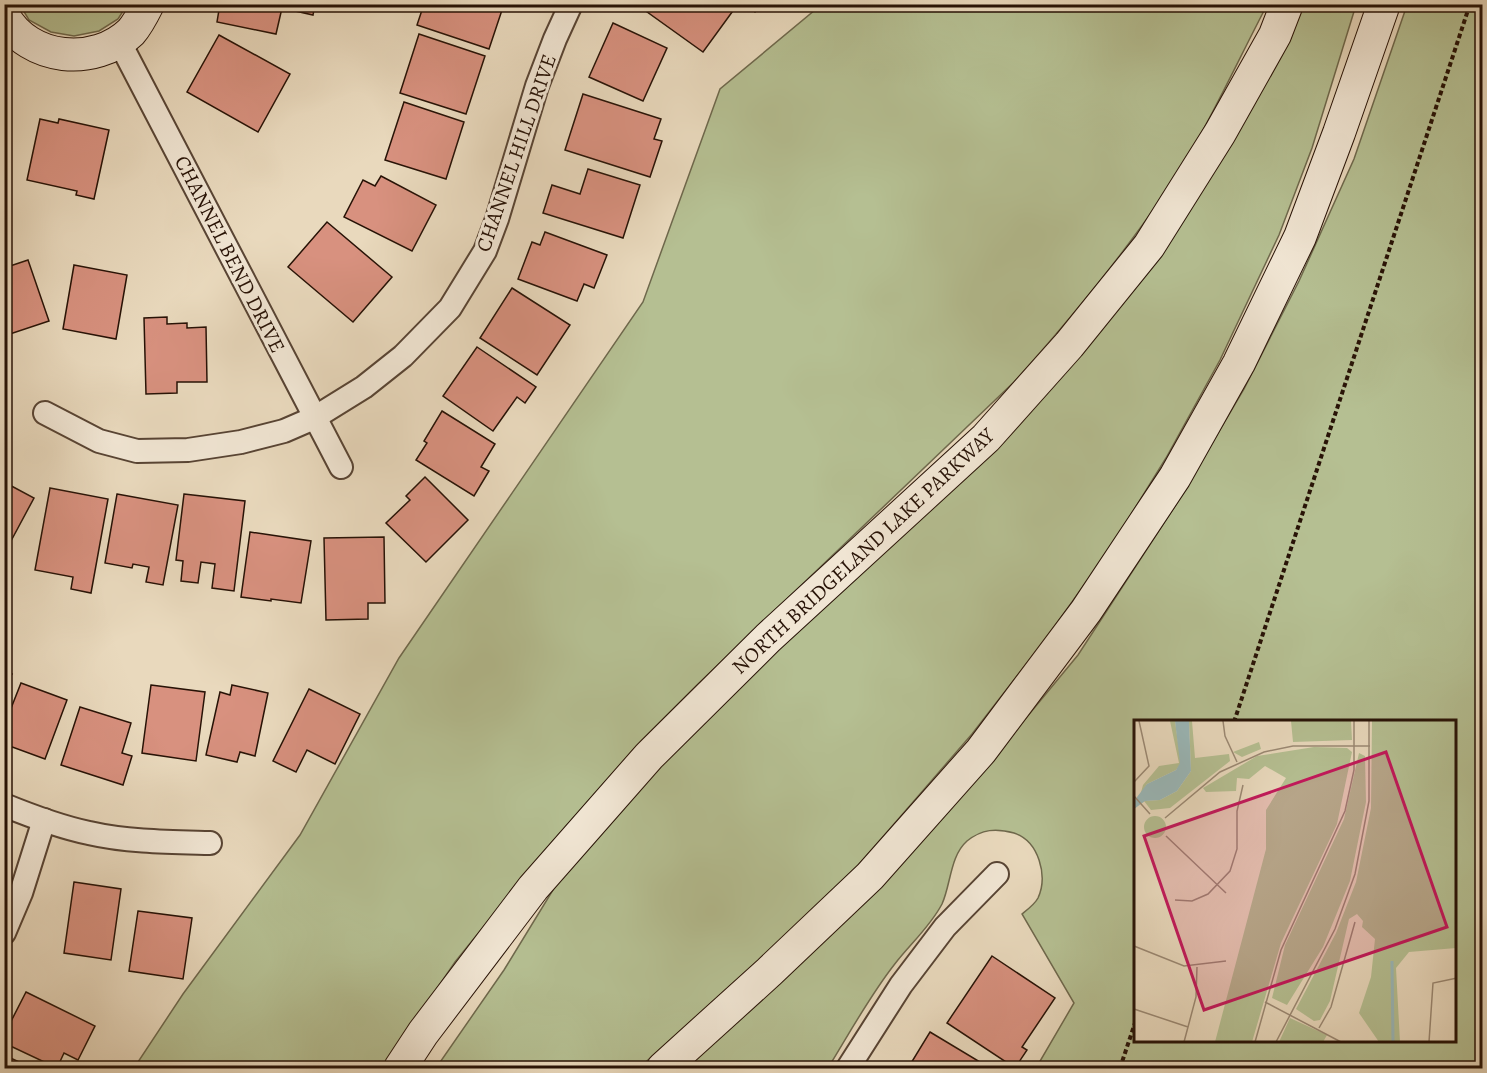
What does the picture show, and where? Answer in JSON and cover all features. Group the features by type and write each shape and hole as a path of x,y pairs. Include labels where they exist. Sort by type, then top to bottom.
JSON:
{"main road":[{"path":"4,16 30,43 45,50 60,54 91,54 119,41 130,32 141,19 148,4"},
{"name":"NORTH BRIDGELAND LAKE PARKWAY","path":"400,1068 430,1024 533,888 649,756 768,638 986,438 1069,345 1149,246 1220,133 1275,35 1287,4"},
{"path":"663,1068 870,876 981,751 1086,611 1175,477 1239,363 1300,237 1384,4"}],"street":[{"name":"CHANNEL HILL DRIVE","path":"45,412 99,441 136,450 188,450 241,442 284,431 314,418 364,387 403,356 450,308 484,251 497,219 537,87 571,4"},
{"name":"CHANNEL BEND DRIVE","path":"119,41 341,467"},
{"path":"4,804 44,820 88,833 134,840 210,843"},
{"path":"4,933 21,893 44,820"},
{"path":"848,1068 901,985 945,927 997,874"}],"path":[{"path":"1235,720 1470,4"},
{"path":"1120,1068 1134,1026"}],"green space":[{"path":"20,5 127,5 118,19 99,31 74,36 51,32 29,20"},
{"path":"821,5 1267,5 1180,171 1130,242 1074,313 1014,382 641,741 548,847 455,962 383,1068 134,1068 183,994 300,835 399,658 643,302 720,89"},
{"path":"1299,5 1356,5 1312,148 1279,235 1220,360 1166,458 1109,550 1045,640 972,734 855,869 772,949 639,1068 436,1068 504,970 567,867 691,731 1037,398"},
{"path":"1407,5 1482,5 1482,1068 1036,1068 1074,1003 1022,914 1037,900 1041,889 1041,870 1035,851 1023,837 995,830 978,834 961,847 954,862 942,904 926,928 885,977 828,1068 682,1068 998,752 1078,655 1175,506 1244,389 1299,281 1354,159"}],"building":[{"path":"220,4 315,4 313,15 282,8 276,34 217,22"},
{"path":"424,4 506,4 489,49 417,25"},
{"path":"636,4 731,4 735,8 703,52"},
{"path":"746,4 762,4 755,12"},
{"path":"613,23 667,48 643,101 589,77"},
{"path":"419,34 485,56 466,114 400,93"},
{"path":"219,35 290,74 258,132 187,92"},
{"path":"583,94 661,119 654,139 662,141 650,177 565,150"},
{"path":"404,102 464,122 446,179 385,160"},
{"path":"40,119 58,123 59,119 109,130 94,199 76,195 77,191 27,180"},
{"path":"588,169 640,185 623,238 543,213 552,185 580,194"},
{"path":"381,176 436,205 412,251 344,217 363,180 375,186"},
{"path":"327,222 392,277 353,322 288,267"},
{"path":"545,232 607,255 594,288 584,284 577,301 518,279 532,242 540,245"},
{"path":"28,260 49,321 4,336 4,268"},
{"path":"74,265 127,275 116,339 63,329"},
{"path":"512,288 570,325 537,375 480,338"},
{"path":"167,317 167,324 187,323 187,328 206,327 207,382 177,382 177,393 146,394 144,318"},
{"path":"477,347 536,387 525,403 517,397 493,431 443,396"},
{"path":"442,411 495,444 481,467 489,471 474,496 416,460 427,443 424,441"},
{"path":"425,477 468,520 426,562 386,523 410,500 406,496"},
{"path":"4,482 34,498 4,554"},
{"path":"50,488 108,499 91,593 71,589 73,577 35,570"},
{"path":"117,494 178,505 163,585 146,582 149,567 133,564 132,568 105,563"},
{"path":"184,494 245,501 234,591 212,588 215,564 201,562 198,583 181,581 183,561 176,560"},
{"path":"250,532 311,541 301,603 241,597"},
{"path":"384,537 385,603 368,603 368,619 326,620 324,538"},
{"path":"4,670 12,674 4,685"},
{"path":"21,683 67,700 45,759 4,744 4,726"},
{"path":"151,685 205,692 196,761 142,753"},
{"path":"232,685 268,693 255,756 240,752 237,762 206,755 220,692 230,695"},
{"path":"309,689 360,714 335,764 307,750 296,772 273,761"},
{"path":"80,707 131,723 122,753 132,756 123,785 61,765"},
{"path":"74,882 121,889 111,960 64,953"},
{"path":"138,911 192,918 183,979 129,971"},
{"path":"992,956 1055,998 1022,1047 1027,1050 1015,1068 947,1023"},
{"path":"26,992 95,1026 78,1060 64,1053 57,1068 4,1043 4,1035"},
{"path":"930,1032 990,1068 908,1068"},
{"path":"4,1055 32,1068 4,1068"}]}
